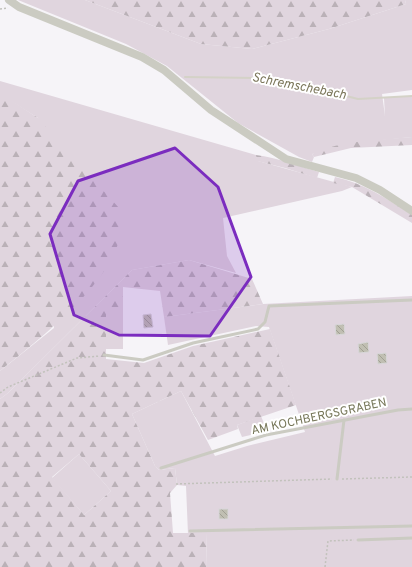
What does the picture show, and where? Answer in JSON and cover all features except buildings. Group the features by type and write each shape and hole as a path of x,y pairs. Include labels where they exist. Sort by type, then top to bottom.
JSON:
{"street":[{"path":"9,0 19,7 142,57 164,70 211,110 286,159 356,178 380,190 412,211"}],"lane":[{"path":"104,355 143,360 193,343 258,329 265,322 268,306 412,300"},
{"name":"AM KOCHBERGSGRABEN","path":"161,468 266,435 412,409"},
{"path":"337,479 344,420"},
{"path":"190,531 412,526"},
{"path":"358,540 412,538"}],"path":[{"path":"0,393 8,387 77,358 104,355"},
{"path":"176,484 412,477"},
{"path":"326,567 328,541 358,540"}],"highlighted area":[{"path":"175,148 218,187 251,277 210,336 119,335 74,315 50,234 78,181"}],"green space":[{"path":"18,0 85,0 201,44 252,49 329,29 406,4 405,0 412,0 412,90 382,94 385,116 384,98 412,96 412,137 363,142 312,154 314,157 312,162 299,157 238,123 167,66 126,44"},
{"path":"85,0 405,0 406,4 329,29 252,49 201,44"},
{"path":"0,81 256,155 258,161 352,187 342,191 223,218 227,256 236,273 189,260 132,270 8,393 0,399 0,371 54,328 38,118 3,96 0,96"},
{"path":"3,95 38,118 119,208 120,236 114,254 103,273 88,292 52,328 0,371 0,96"},
{"path":"412,137 412,145 351,148 314,157 312,154 324,149 348,143"},
{"path":"256,155 280,160 319,172 317,178 257,161"},
{"path":"335,177 366,187 412,215 412,223 352,187 333,183"},
{"path":"189,260 252,279 263,304 164,317 160,291 123,287 123,311 106,311 106,359 144,363 193,346 270,329 296,405 237,425 238,429 208,440 181,391 132,414 155,466 159,470 175,468 177,485 170,493 173,533 207,533 206,567 0,567 0,399 8,393 132,270","holes":["79,454 111,491 84,515 52,477"]},
{"path":"412,296 412,567 206,567 207,533 188,534 186,486 177,485 175,468 159,470 155,466 132,414 181,391 215,456 247,446 305,432 269,327 256,326 168,345 164,317 263,304"},
{"path":"106,311 123,311 123,349 106,349"},
{"path":"261,416 267,431 242,437 237,425"},
{"path":"79,454 111,491 84,515 52,478"}],"waterway":[{"name":"Schremschebach","path":"185,77 261,78 291,82 358,99 412,96"}]}
